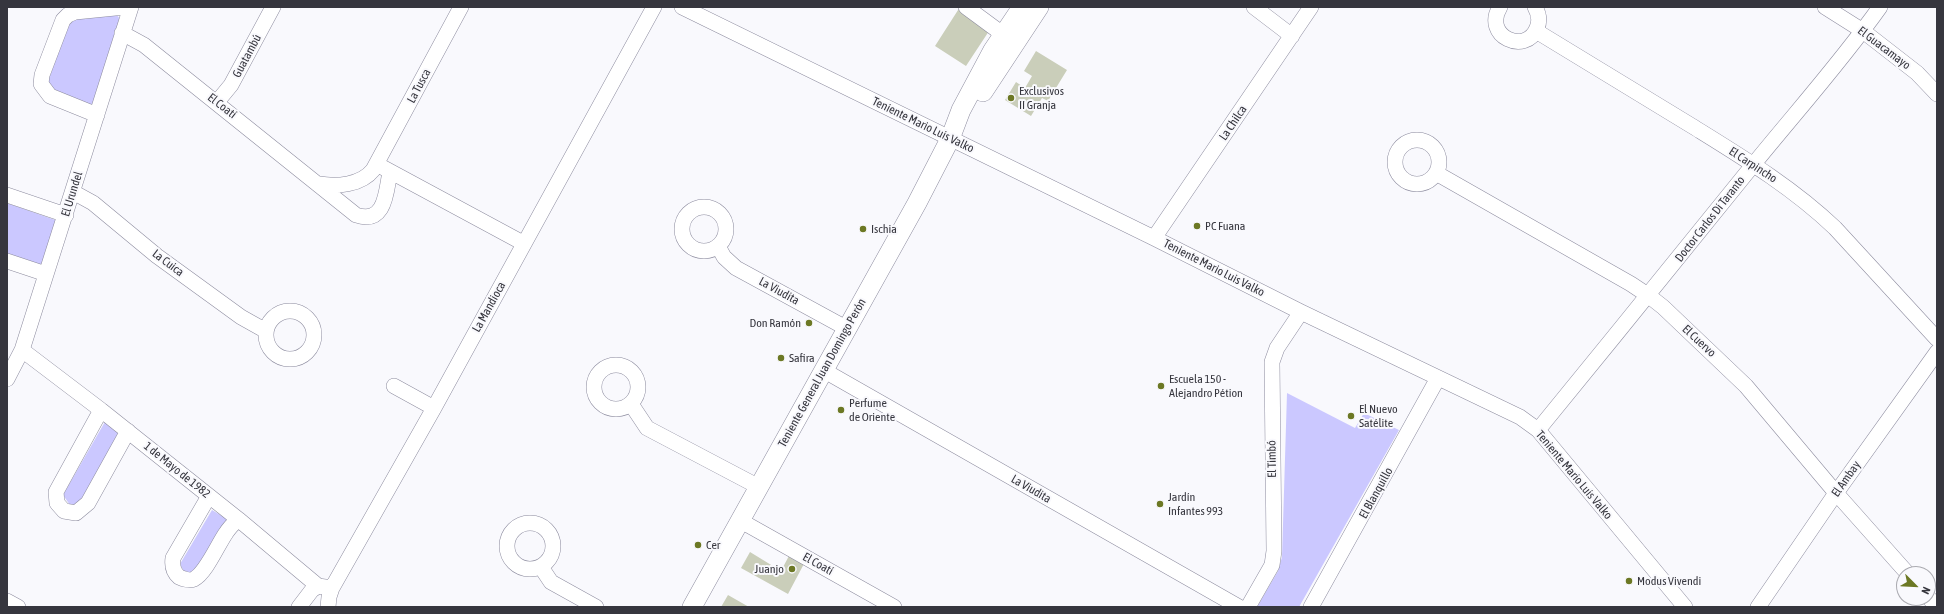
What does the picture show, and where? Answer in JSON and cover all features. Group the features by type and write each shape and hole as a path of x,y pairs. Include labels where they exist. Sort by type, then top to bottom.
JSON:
{"main road":[{"name":"Teniente General Juan Domingo Perón","path":"692,607 742,521 950,139 961,110 1008,39 1022,7"},
{"name":"Teniente General Juan Domingo Perón","path":"1008,39 1039,7"}],"street":[{"path":"97,115 50,96 41,84 42,75 63,20 68,15 75,12 125,7"},
{"name":"El Urundel","path":"7,378 22,350 131,7"},
{"name":"Guatambú","path":"217,102 231,85 273,7"},
{"name":"La Tusca","path":"383,168 460,7"},
{"name":"La Mandioca","path":"299,607 312,590 325,587 434,408 523,243 654,7"},
{"path":"966,7 1008,39"},
{"path":"1254,7 1292,36"},
{"name":"La Chilca","path":"1154,238 1311,7"},
{"path":"1500,7 1496,22 1501,34 1506,38 1519,41 1526,40 1536,31 1539,16 1535,7"},
{"name":"El Guacamayo","path":"1825,7 1863,32 1917,73 1937,94"},
{"name":"Doctor Carlos Di Taranto","path":"1538,430 1649,296 1754,164 1863,32 1880,7"},
{"name":"Teniente Mario Luis Valko","path":"689,8 950,139 1154,238 1301,312 1520,417 1538,430 1685,607"},
{"name":"El Carpincho","path":"1536,31 1754,164 1790,190 1831,224 1937,339"},
{"name":"El Coatí","path":"122,33 144,45 356,215 365,218 373,216 381,209 385,201 383,168"},
{"path":"319,184 331,186 350,183 383,168 523,243"},
{"name":"El Cuervo","path":"1436,173 1649,296 1746,386 1836,493 1901,566"},
{"name":"La Cuica","path":"73,192 93,202 157,256 241,317 266,331"},
{"path":"7,195 66,215"},
{"name":"La Viudita","path":"718,246 724,257 736,268 846,328"},
{"path":"7,261 46,274"},
{"name":"El Timbó","path":"1248,607 1272,565 1274,551 1272,362 1277,348 1301,312"},
{"name":"1 de Mayo de 1982","path":"22,350 128,431 325,587"},
{"name":"El Ambay","path":"1758,607 1836,493 1937,352"},
{"name":"La Viudita","path":"823,370 1239,607"},
{"name":"El Blanquillo","path":"1311,607 1438,378"},
{"path":"394,386 434,408"},
{"path":"631,404 647,428 760,487"},
{"path":"101,410 56,492 57,503 64,511 76,513 88,504 128,431"},
{"path":"209,496 173,558 172,565 175,574 190,580 195,579 202,572 225,534 238,518"},
{"name":"El Coatí","path":"742,521 894,607"},
{"path":"541,567 551,582 596,607"},
{"name":"La Mandioca","path":"325,587 328,597 328,607"},
{"path":"7,601 18,607"}],"shaded area":[{"path":"116,14 120,19 98,103 91,105 53,91 49,84 49,78 69,23 77,16"},
{"path":"7,203 58,221 45,262 40,266 7,255"},
{"path":"1287,393 1355,428 1364,413 1399,430 1299,607 1257,607 1278,571 1282,557"},
{"path":"106,420 121,433 82,503 72,508 63,495"},
{"path":"212,510 227,519 206,558 190,574 183,570 180,564"}],"building":[{"path":"960,7 991,28 966,66 935,46"},
{"path":"1036,51 1067,70 1048,101 1042,98 1031,116 1005,100 1016,82 1025,88 1032,76 1024,71"},
{"path":"750,552 781,571 791,552 806,560 788,594 741,568"},
{"path":"728,595 749,607 721,607"}],"place":[{"name":"Exclusivos II Granja","path":"1011,98"},
{"name":"PC Fuana","path":"1197,226"},
{"name":"Ischia","path":"863,229"},
{"name":"Don Ramón","path":"809,323"},
{"name":"Safira","path":"781,358"},
{"name":"Escuela 150 - Alejandro Pétion","path":"1161,386"},
{"name":"Perfume de Oriente","path":"841,410"},
{"name":"El Nuevo Satélite","path":"1351,416"},
{"name":"Jardín Infantes 993","path":"1160,504"},
{"name":"Cer","path":"698,545"},
{"name":"Juanjo","path":"792,569"},
{"name":"Modus Vivendi","path":"1629,581"}]}
